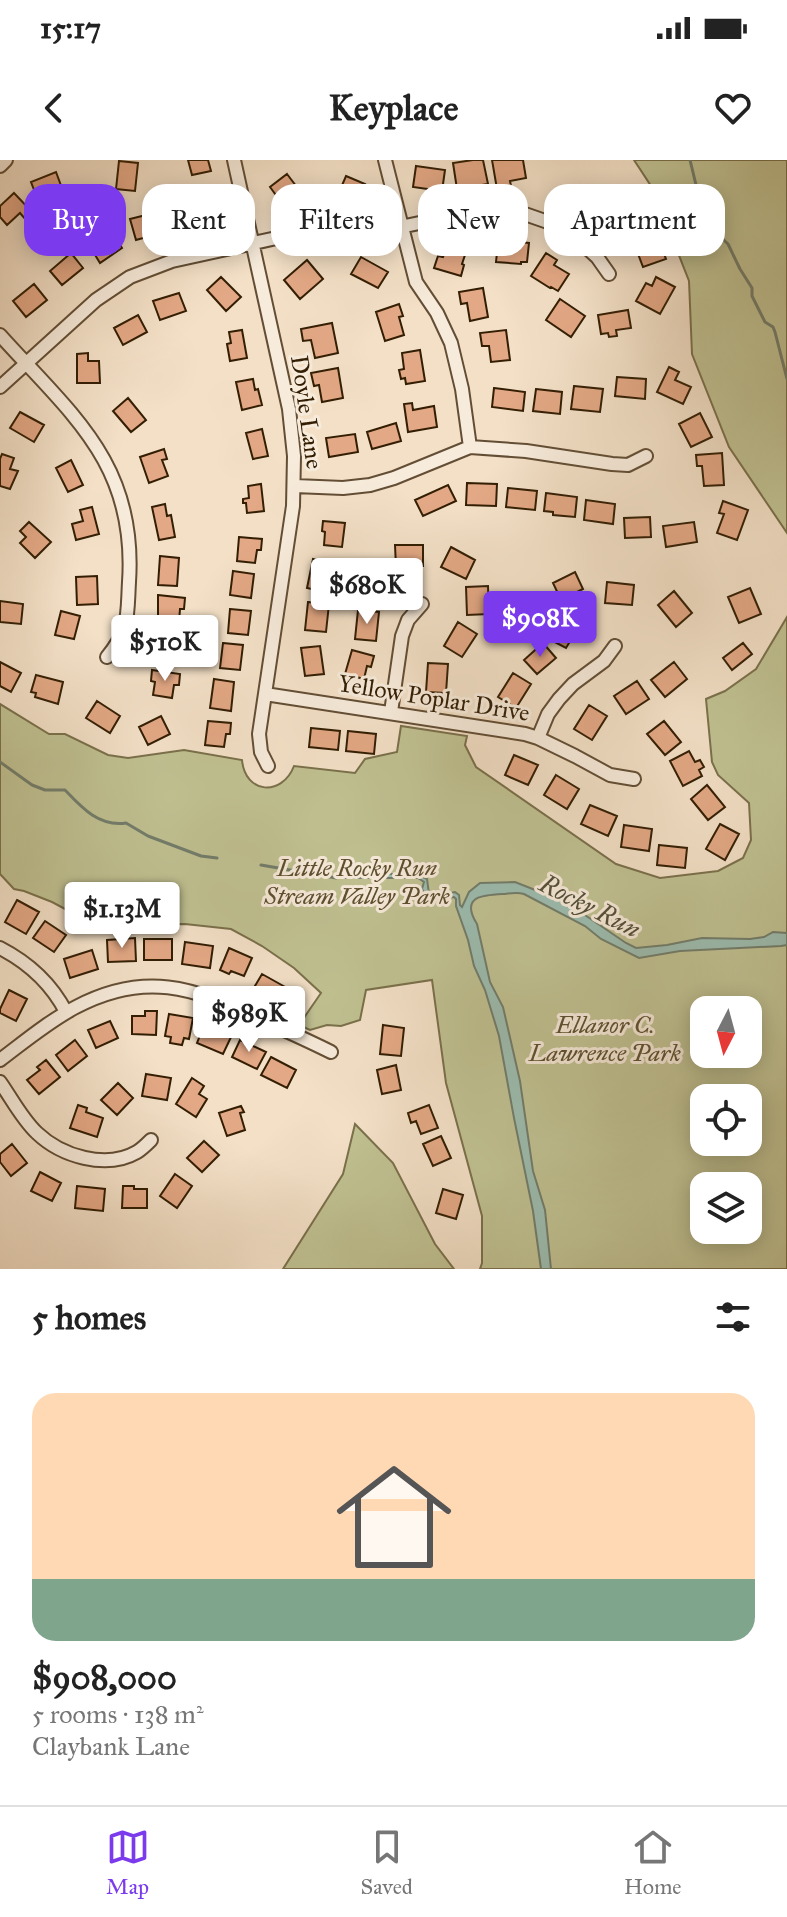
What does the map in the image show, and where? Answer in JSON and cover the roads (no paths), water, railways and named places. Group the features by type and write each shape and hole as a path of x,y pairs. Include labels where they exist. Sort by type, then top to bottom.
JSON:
{"street":[{"path":"0,166 6,160"},
{"name":"Doyle Lane","path":"234,160 239,184"},
{"path":"385,160 391,184"},
{"path":"402,226 472,212 522,213 565,228 597,257 609,274"},
{"path":"402,230 416,282 437,313 451,343 462,389 470,447"},
{"name":"Doyle Lane","path":"255,253 289,409 295,486 259,734 261,752 268,766"},
{"path":"0,387 96,300 130,277 172,261 196,256"},
{"path":"0,335 94,441 110,469 122,501 130,551 127,621 121,640 107,657"},
{"path":"295,486 343,488 370,485 470,447 628,465 646,456"},
{"path":"391,712 402,636 408,620 422,604"},
{"path":"538,738 548,714 559,699 573,684 604,661 615,646"},
{"name":"Yellow Poplar Drive","path":"265,694 498,729 538,738 610,775 634,779"},
{"path":"0,948 41,976 66,1012"},
{"path":"0,1060 66,1012 120,990 151,986 199,992 331,1052"},
{"path":"0,1082 32,1127 45,1140 62,1150 88,1158 114,1159 136,1153 151,1140"}],"waterway":[{"path":"690,160 697,189 706,200 713,230 728,244 752,288 752,296 765,322 773,327 787,379"},
{"path":"0,762 32,785 45,790 65,790 99,819 126,823 148,836 201,856 217,858"},
{"path":"261,865 336,878"}],"park label":[{"name":"Little Rocky Run Stream Valley Park","path":"357,882"},
{"name":"Ellanor C. Lawrence Park","path":"605,1039"}],"water label":[{"name":"Rocky Run","path":"590,906"}]}
